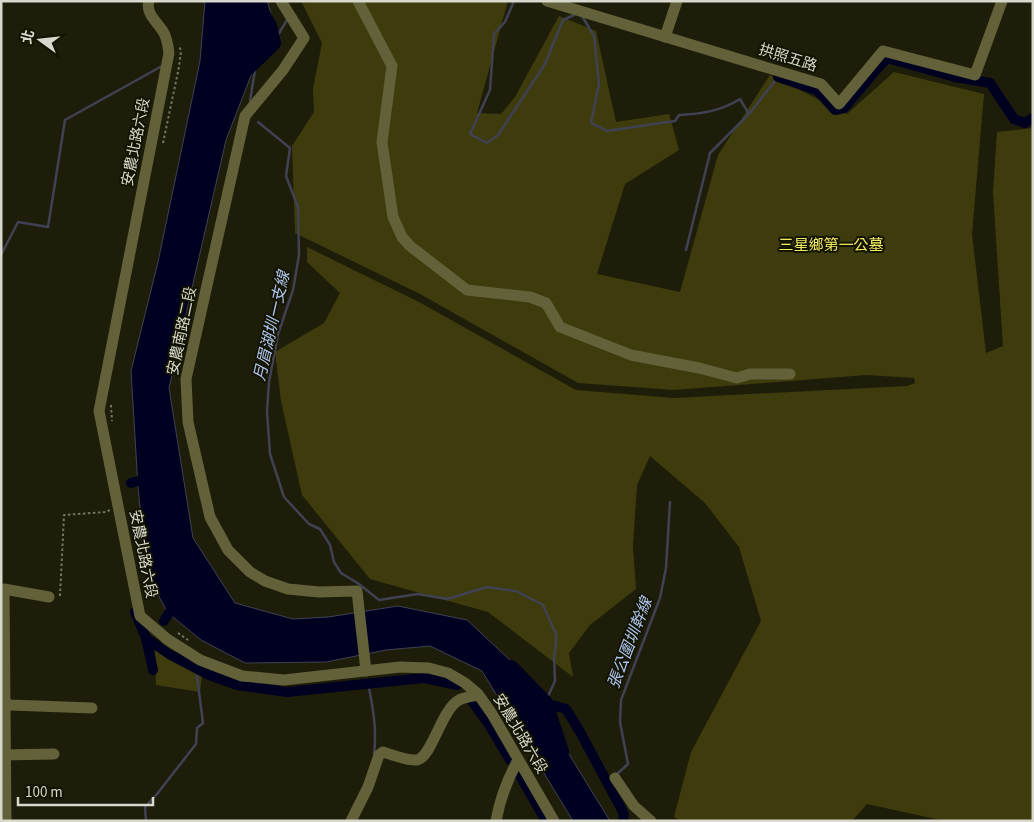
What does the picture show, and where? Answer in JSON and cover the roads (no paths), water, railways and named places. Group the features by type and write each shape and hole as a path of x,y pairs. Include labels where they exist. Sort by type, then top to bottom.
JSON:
{"street":[{"name":"安農北路六段","path":"149,1 149,12 168,41 169,53 99,411 140,616 160,633 200,660 242,676 284,680 400,667 429,668 448,673 465,683 478,695 492,714 554,821"},
{"name":"安農南路二段","path":"281,1 304,38 283,70 245,116 186,379 188,422 210,517 228,550 250,572 265,581 288,589 319,592 357,591 366,671"},
{"path":"358,1 392,66 382,142 393,217 402,237 410,246 467,290 530,297 546,303 560,327 631,355 699,368 737,378 750,374 790,374"},
{"name":"拱照五路","path":"546,1 821,84 839,104 883,52 976,75 1002,1"},
{"path":"665,37 676,1"},
{"path":"6,821 3,755 4,589 49,597"},
{"path":"351,821 368,787 379,755 383,752 417,760 423,757 451,708 459,701 478,695"},
{"path":"3,701 10,705 92,708"},
{"path":"3,755 54,754"},
{"path":"496,821 507,781 518,760"},
{"path":"615,778 634,806 651,821"}],"water":[{"path":"205,1 267,1 273,19 226,140 169,388 193,538 235,603 293,619 328,617 398,606 467,620 513,663 610,821 573,821 482,671 430,646 386,650 326,662 245,663 201,640 168,613 147,575 138,487 131,371 158,262 200,61"}],"waterway":[{"name":"張公圍圳幹線","path":"243,72 273,43 269,26 255,1"},
{"path":"514,1 505,22 494,34 490,90 470,134 487,143 498,135 545,64 563,20 574,15"},
{"path":"582,16 594,36 599,84 591,123 607,131 675,121 679,115 711,111 740,99 749,114 778,77"},
{"name":"張公圍圳幹線","path":"273,43 287,20"},
{"name":"月眉湖圳一支線","path":"250,101 257,58"},
{"path":"778,77 817,90 835,110 844,108 887,58 955,77 990,83 1014,119 1025,123 1033,118"},
{"path":"1,255 18,222 48,227 65,120 162,66"},
{"path":"686,250 710,153 749,114"},
{"name":"月眉湖圳一支線","path":"258,122 290,148 286,176 298,207 299,255 293,290 278,334 269,382 267,411 270,454 284,497 309,524 320,529 330,545 334,562 341,573 379,600 418,594 447,599 487,587 516,591 543,605 556,634 554,657 555,681 545,703"},
{"path":"131,483 149,478"},
{"name":"張公圍圳幹線","path":"617,774 628,764 620,722 621,700 660,598 666,568 670,502"},
{"path":"164,621 175,603"},
{"path":"135,612 146,638 169,654 209,675 237,685 287,692 424,678 457,685"},
{"path":"146,638 153,670"},
{"path":"511,668 545,703 561,752"},
{"path":"146,821 145,807 196,744 197,728 203,723 197,676 200,670"},
{"path":"368,683 374,719 374,754"},
{"path":"472,701 488,723 510,760"},
{"path":"545,703 566,709 624,814 623,821"},
{"path":"519,774 546,821"},
{"name":"張公圍圳幹線","path":"606,779 612,776"}],"park label":[{"name":"三星鄉第一公墓","path":"831,245"}]}
